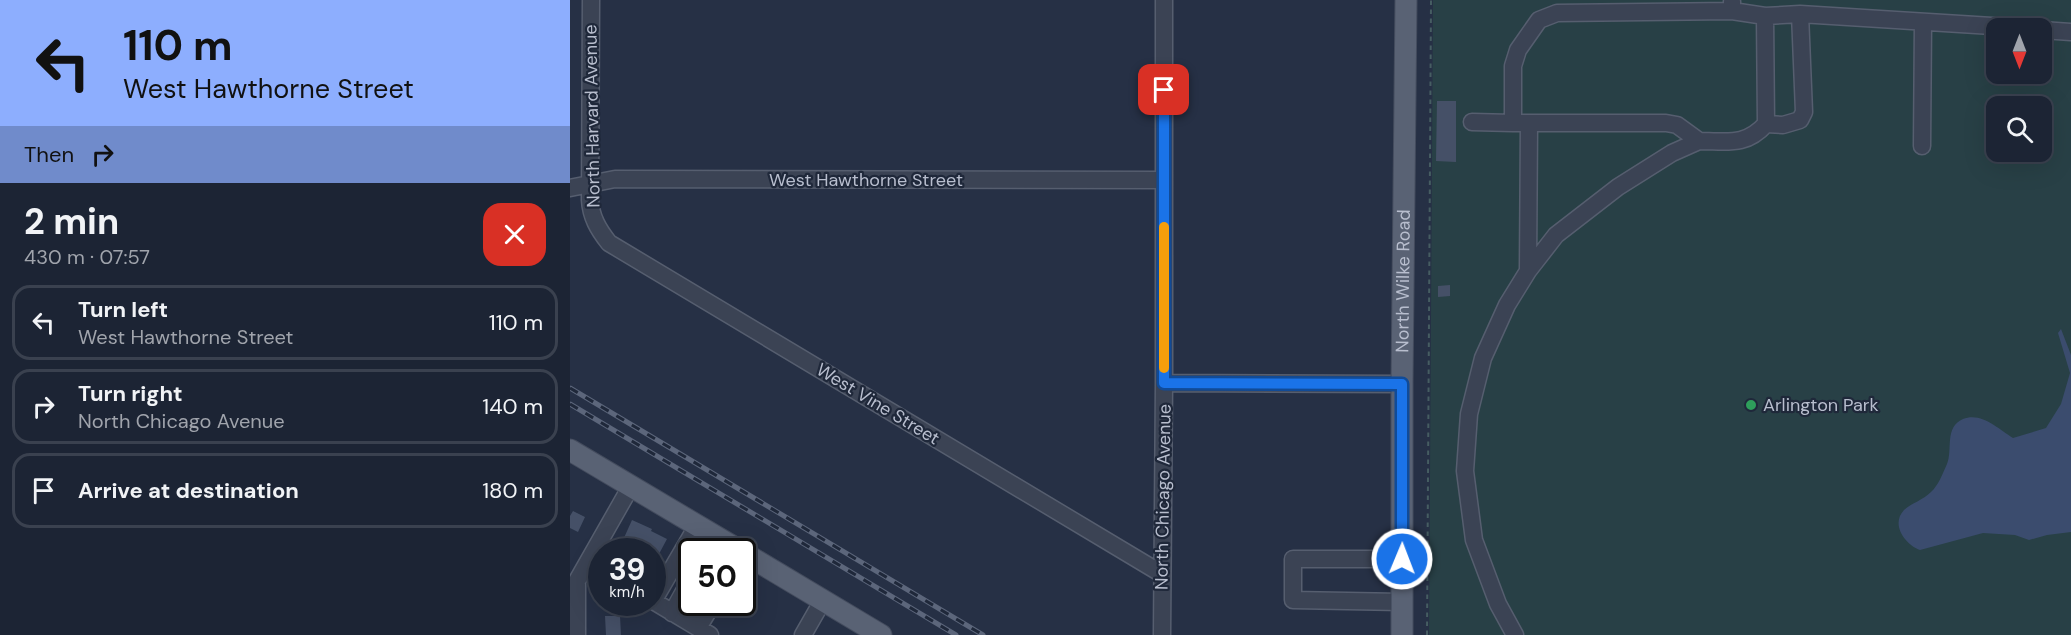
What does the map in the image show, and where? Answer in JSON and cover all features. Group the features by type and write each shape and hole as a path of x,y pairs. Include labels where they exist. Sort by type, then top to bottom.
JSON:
{"main road":[{"name":"North Wilke Road","path":"1402,635 1406,0"},
{"path":"570,450 718,538"},
{"path":"756,561 881,635"}],"street":[{"name":"North Harvard Avenue","path":"591,0 590,185 591,209 598,230"},
{"name":"North Chicago Avenue","path":"1162,635 1164,0"},
{"path":"1528,271 1521,123 1513,66 1518,50 1539,20 1557,13 1732,5 1765,16 1800,14 1986,26"},
{"path":"1766,124 1783,125 1800,120 1804,112 1800,14"},
{"path":"1515,635 1498,604 1474,540 1465,471 1469,414 1484,358 1507,305 1528,271 1556,236 1618,187 1672,153 1699,141 1743,141 1758,133 1766,124 1765,16"},
{"path":"1922,146 1923,22"},
{"path":"2052,31 2071,32"},
{"path":"1472,122 1666,123 1677,125 1699,141"},
{"name":"West Hawthorne Street","path":"570,188 615,180 1164,180"},
{"name":"West Vine Street","path":"598,230 609,243 1162,574"},
{"path":"1164,383 1402,384"},
{"path":"577,635 578,581 631,486"},
{"path":"698,526 654,598 655,602 704,632 709,616"},
{"path":"1402,559 1293,560 1293,600 1402,602"},
{"path":"803,635 824,600"},
{"path":"672,613 678,602"}],"path":[{"path":"1427,635 1431,0"}],"green space":[{"name":"Arlington Park","path":"1433,0 2071,0 2071,635 1429,635"}],"water":[{"path":"2061,329 2071,355 2071,532 2029,540 2015,535 1983,533 1920,550 1910,544 1899,528 1900,516 1904,510 1928,495 1938,483 1949,458 1951,433 1957,423 1970,417 1977,418 1990,422 2013,438 2046,428 2061,404 2070,373 2058,333"}],"building":[{"path":"1437,101 1456,101 1456,162 1436,161"},
{"path":"1450,285 1450,296 1438,297 1438,286"},
{"path":"573,511 585,517 578,532 570,528 570,516"},
{"path":"632,520 665,538 624,538"},
{"path":"605,616 620,616 621,635 606,635"}],"railway":[{"path":"570,388 983,635"},
{"path":"570,404 956,635"}],"slow traffic":[{"path":"1164,227 1164,368"}],"place":[{"name":"Arlington Park","path":"1751,405"}],"route":[{"path":"1164,90 1164,383 1402,384 1402,559"}]}
